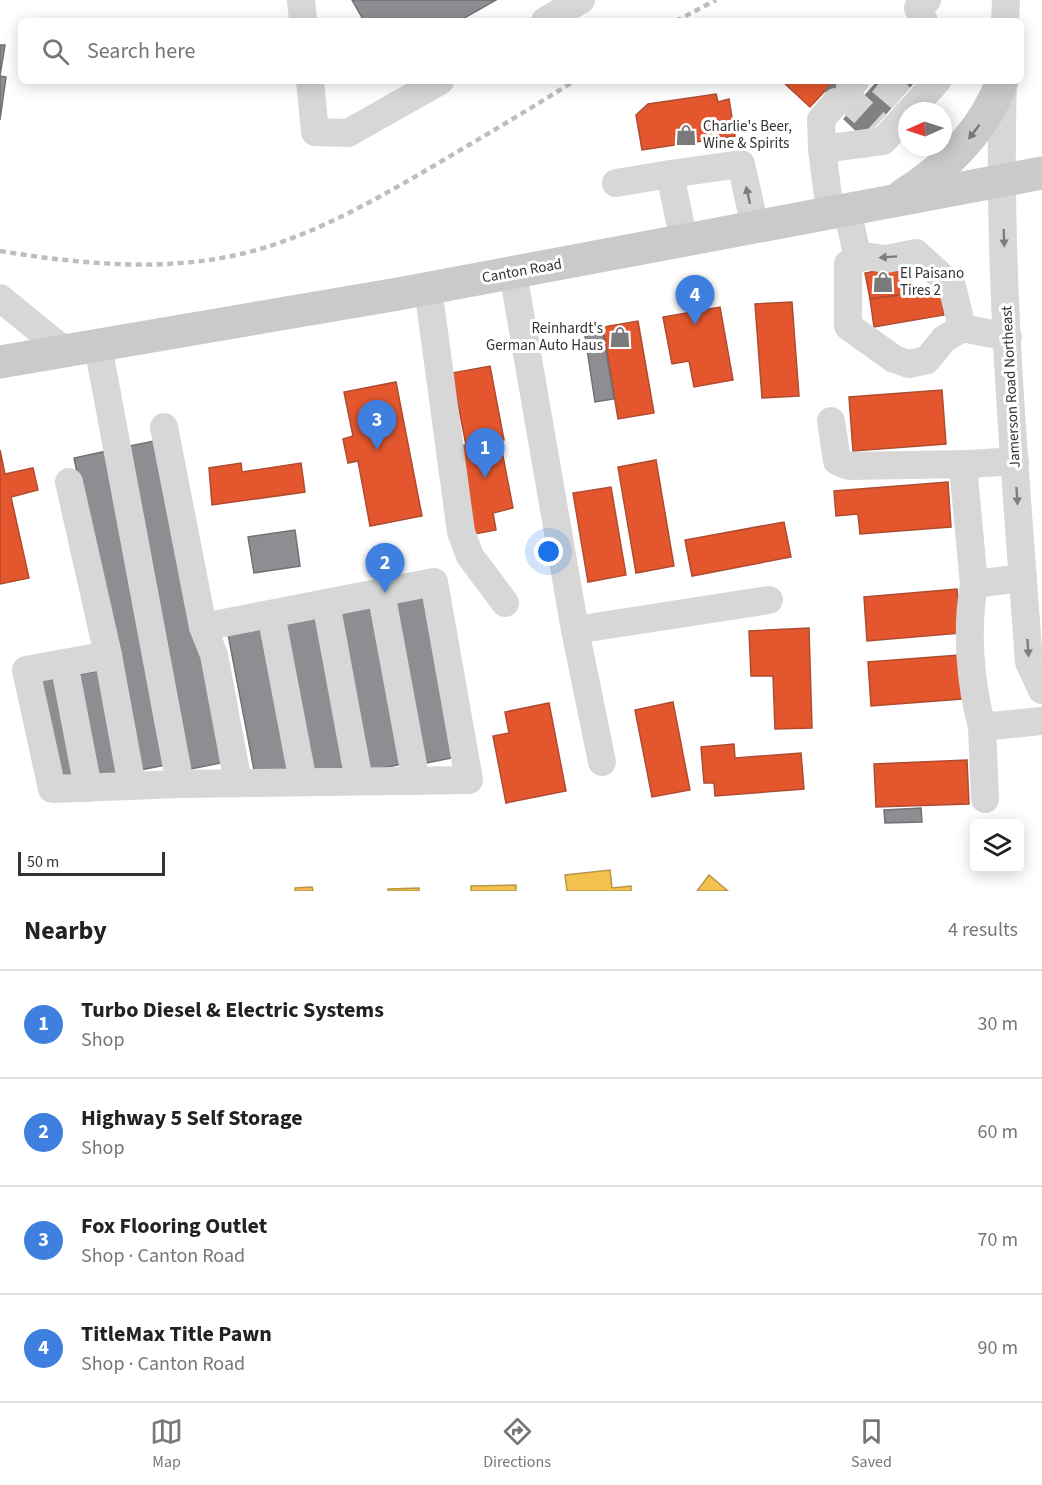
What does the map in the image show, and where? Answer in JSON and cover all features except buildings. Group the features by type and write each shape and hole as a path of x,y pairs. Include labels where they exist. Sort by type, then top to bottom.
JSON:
{"main road":[{"path":"896,200 962,149 995,101 1001,84"},
{"name":"Canton Road","path":"0,362 513,273 1042,173"}],"street":[{"path":"301,0 303,18"},
{"path":"550,18 582,0"},
{"path":"1005,18 1006,0"},
{"path":"310,84 315,132 348,133 435,84"},
{"path":"914,102 934,84"},
{"name":"Jamerson Road Northeast","path":"1002,84 1002,180 1015,461 1029,662 1042,690"},
{"path":"847,90 821,120 822,149 838,211 858,259"},
{"path":"822,149 883,141 898,117"},
{"path":"616,183 741,164 755,227"},
{"path":"670,174 684,241"},
{"path":"962,328 952,285 916,253 886,259 864,256 848,264 848,326 894,359 909,364 927,360 944,339 962,328 1008,337"},
{"path":"513,273 575,630 602,762"},
{"path":"428,288 461,532 470,556 505,603"},
{"path":"0,298 65,351"},
{"path":"98,346 180,784"},
{"path":"831,421 837,461 849,466 1015,461"},
{"path":"164,426 202,627 214,655 238,783"},
{"path":"970,464 964,477 974,584 970,605 975,699 981,727 985,799"},
{"path":"69,482 108,655 132,786"},
{"path":"974,584 1023,578"},
{"path":"108,655 26,670 52,789 180,784 469,780 434,582 202,627"},
{"path":"381,592 416,781"},
{"path":"575,630 769,600"},
{"path":"326,603 360,781"},
{"path":"271,614 303,782"},
{"path":"64,663 88,788"},
{"path":"981,727 1042,721"}],"tunnel":[{"path":"885,84 901,98"},
{"path":"843,94 877,125"}],"railway":[{"path":"682,18 716,0"},
{"path":"0,251 93,263 156,264 219,259 273,245 320,227 387,193 569,84"}],"place":[{"name":"Charlie's Beer, Wine & Spirits","path":"686,135"},
{"name":"El Paisano Tires 2","path":"883,282"},
{"name":"TitleMax Title Pawn","path":"695,325"},
{"name":"Reinhardt's German Auto Haus","path":"620,337"},
{"name":"Fox Flooring Outlet","path":"377,450"},
{"name":"Turbo Diesel & Electric Systems","path":"485,478"},
{"name":"Highway 5 Self Storage","path":"385,593"}]}
